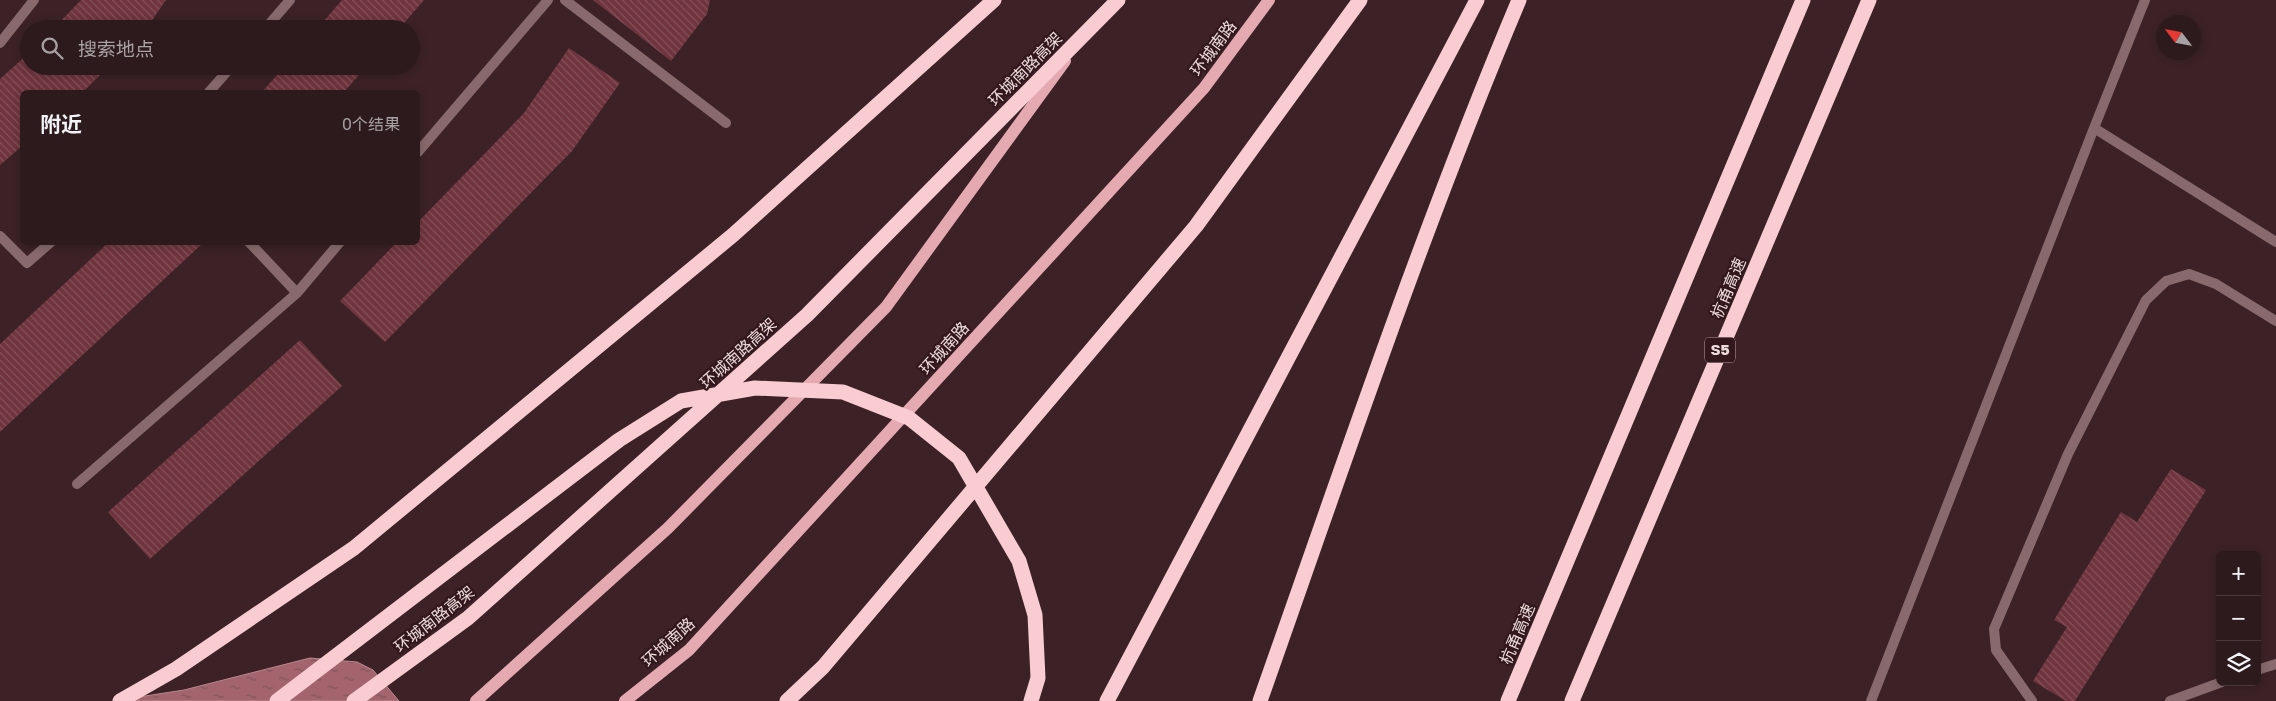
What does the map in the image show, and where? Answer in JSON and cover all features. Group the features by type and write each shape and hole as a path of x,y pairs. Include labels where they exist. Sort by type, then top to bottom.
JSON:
{"highway":[{"path":"120,701 176,669 354,548 733,235 994,0"},
{"name":"环城南路高架","path":"354,701 468,618 807,315 1118,0"},
{"path":"787,701 823,667 1196,226 1360,0"},
{"path":"1107,701 1477,0"},
{"path":"1260,701 1396,316 1470,115 1519,0"},
{"name":"杭甬高速","path":"1508,701 1804,0"},
{"name":"杭甬高速","path":"1572,701 1868,0"},
{"path":"277,701 619,440 681,401 755,388 843,392 909,418 959,458 1019,561 1035,615 1038,678 1032,701"}],"main road":[{"path":"476,701 668,528 886,307 1109,0"},
{"name":"环城南路","path":"624,701 696,642 1204,88 1269,0"}],"street":[{"path":"0,43 34,0"},
{"path":"273,20 290,0"},
{"path":"420,150 548,0"},
{"path":"565,0 726,123"},
{"path":"1871,701 2145,0"},
{"path":"211,90 224,75"},
{"path":"2094,128 2276,242"},
{"path":"0,236 27,263 48,245"},
{"path":"252,245 297,293"},
{"path":"77,484 297,293 337,245"},
{"path":"2032,701 1996,650 1994,628 2068,454 2146,300 2166,282 2190,274 2216,284 2276,321"},
{"path":"2261,669 2276,664"},
{"path":"2170,701 2216,684"}],"water":[{"path":"310,658 357,662 373,670 399,701 113,701 184,690"}],"building":[{"path":"81,0 166,0 152,20 62,20"},
{"path":"342,0 424,0 407,20 325,20"},
{"path":"593,0 710,0 707,14 671,61"},
{"path":"569,48 620,83 572,151 385,342 340,301 394,245 420,245 420,220 524,113"},
{"path":"20,61 20,75 100,75 85,90 20,90 20,148 0,165 0,79"},
{"path":"277,75 359,75 346,90 264,90"},
{"path":"106,245 201,245 0,432 0,344"},
{"path":"300,340 342,386 150,559 108,512"},
{"path":"2171,469 2206,490 2075,701 2066,701 2033,681 2067,627 2054,620 2121,512 2137,522"}]}
